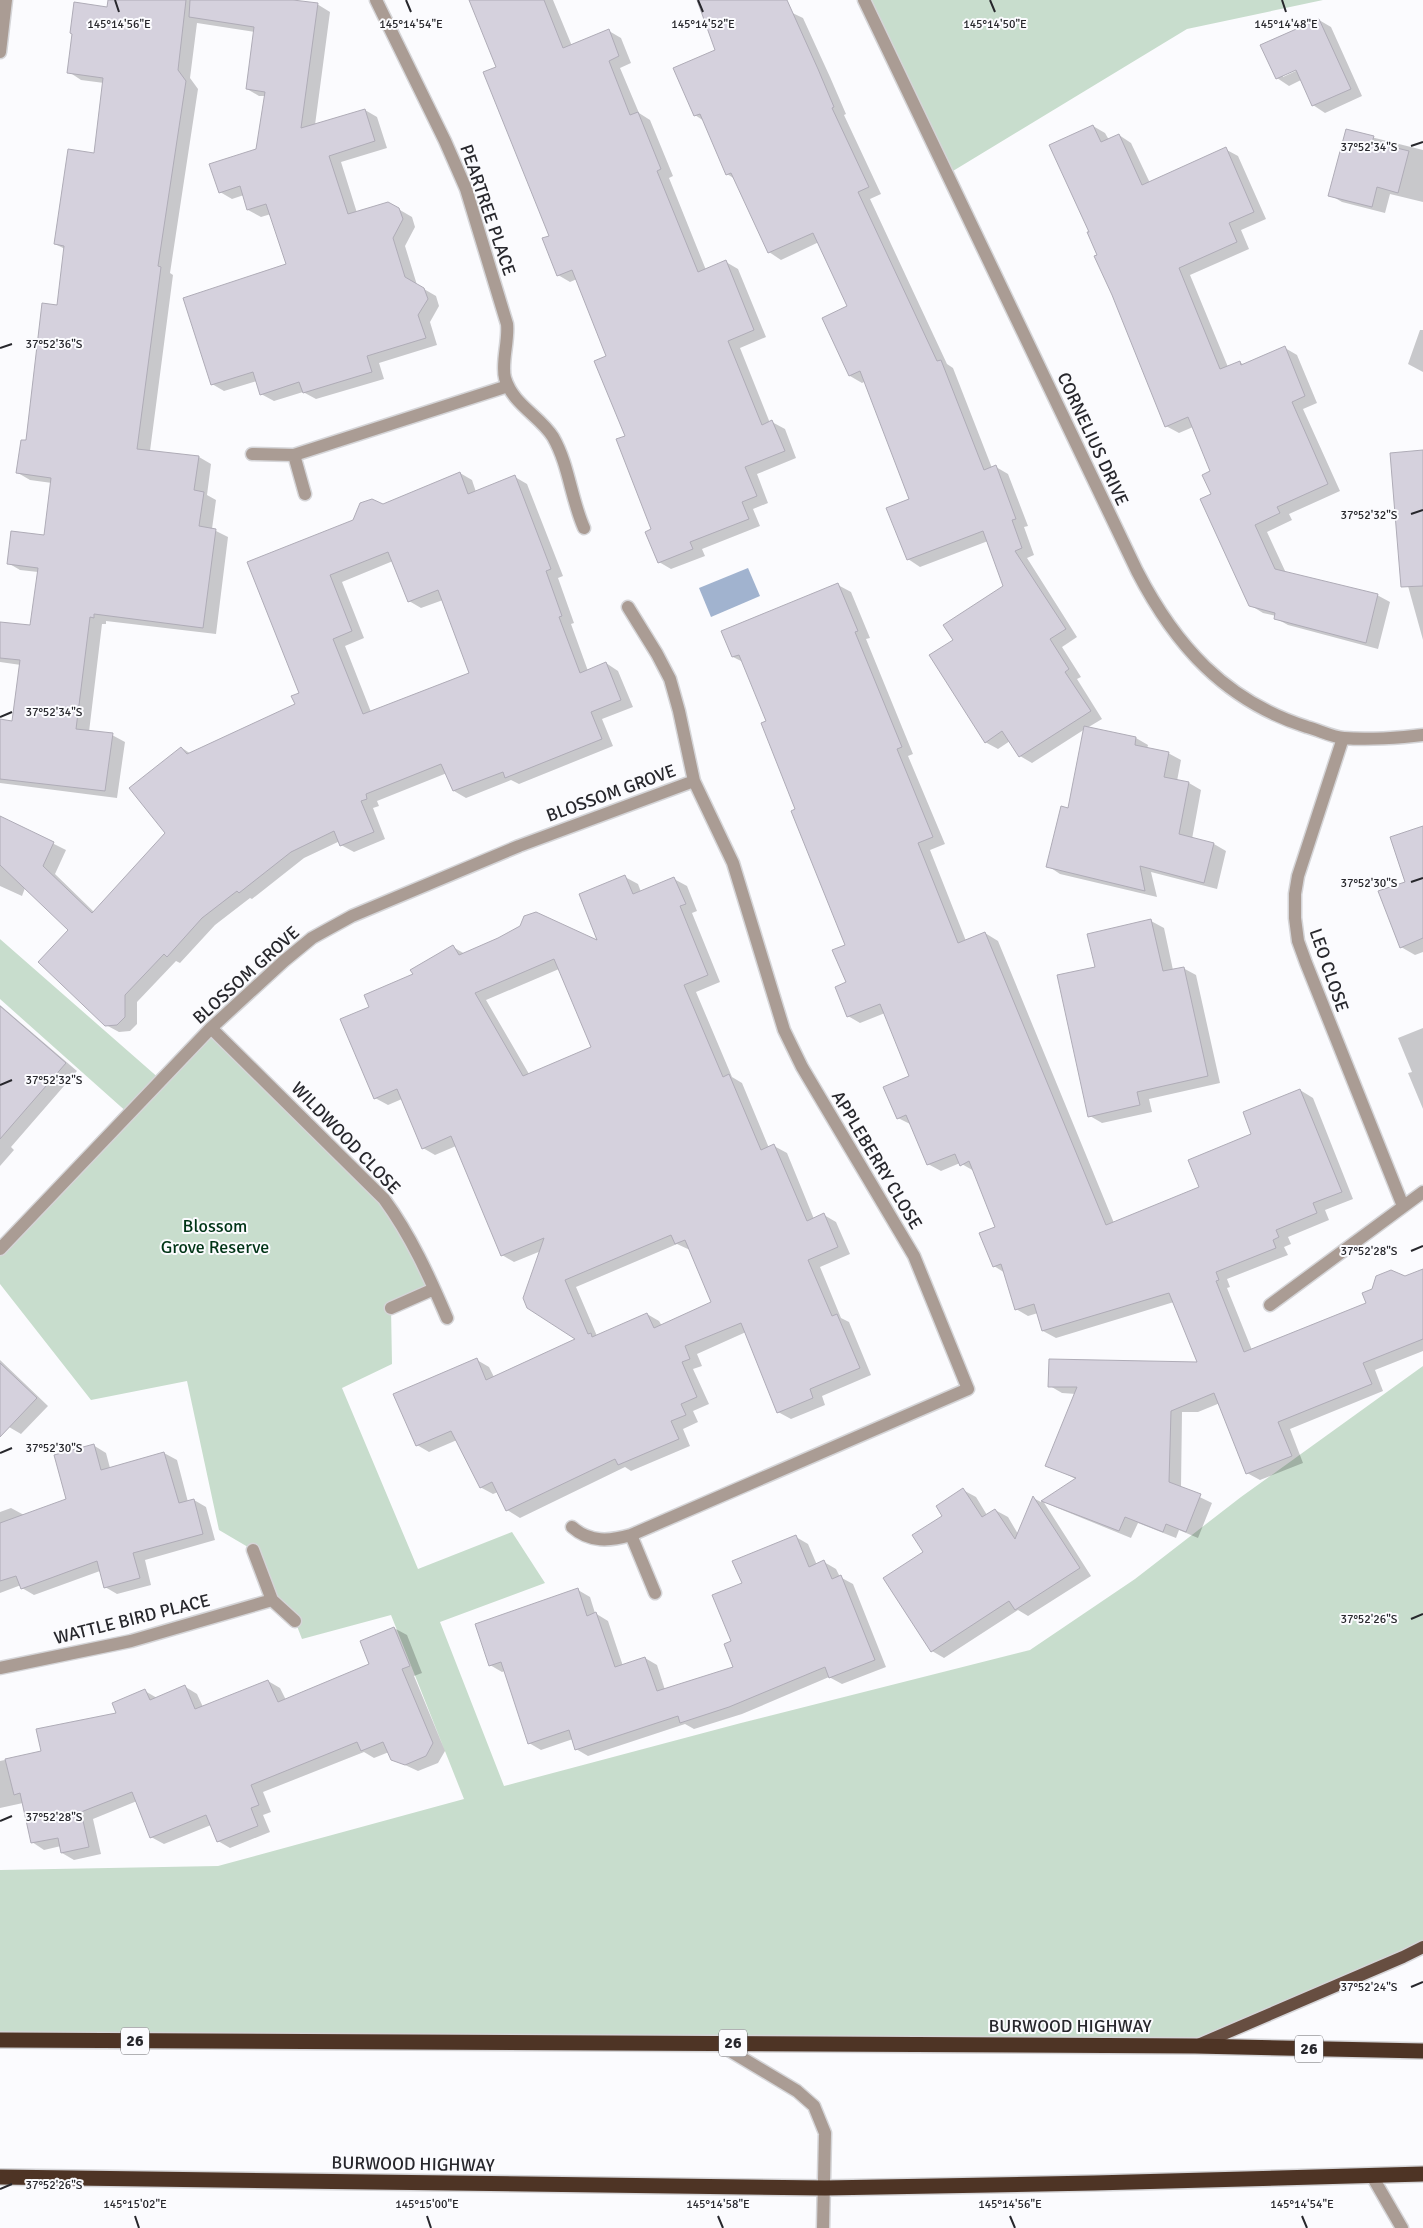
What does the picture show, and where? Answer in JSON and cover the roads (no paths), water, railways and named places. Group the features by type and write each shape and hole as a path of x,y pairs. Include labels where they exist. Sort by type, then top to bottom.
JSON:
{"highway":[{"name":"BURWOOD HIGHWAY","path":"0,2040 1195,2046 1423,2051"},
{"name":"BURWOOD HIGHWAY","path":"0,2177 825,2188 1423,2174"}],"main road":[{"path":"1195,2046 1423,1947"}],"street":[{"path":"0,52 6,0"},
{"name":"PEARTREE PLACE","path":"376,0 445,141 466,189 507,324 508,336 504,375 508,386"},
{"name":"CORNELIUS DRIVE","path":"864,0 1152,602 1173,633 1193,656 1225,684 1267,712 1343,738 1423,735"},
{"path":"252,454 294,455 508,386 516,399 545,426 553,438 564,462 578,516 584,528"},
{"path":"294,455 305,494"},
{"name":"APPLEBERRY CLOSE","path":"572,1527 580,1534 592,1539 617,1540 632,1536 968,1389 914,1256 802,1066 784,1030 732,863 694,781 670,679 628,607"},
{"name":"LEO CLOSE","path":"1343,738 1303,857 1295,894 1295,918 1298,941 1306,963 1403,1206"},
{"name":"BLOSSOM GROVE","path":"0,1249 211,1028 305,944 352,916 519,846 694,781"},
{"name":"WILDWOOD CLOSE","path":"211,1028 384,1199 410,1238 447,1318"},
{"path":"1270,1305 1423,1192"},
{"path":"391,1308 434,1289"},
{"path":"632,1536 655,1593"},
{"path":"253,1550 272,1600 295,1621"},
{"name":"WATTLE BIRD PLACE","path":"0,1668 131,1641 272,1600"},
{"path":"716,2043 798,2091 814,2106 825,2133 823,2228"},
{"path":"1372,2176 1402,2228"}],"water":[{"path":"748,568 760,596 711,617 699,588"}],"park label":[{"name":"Blossom Grove Reserve","path":"215,1236"}]}
